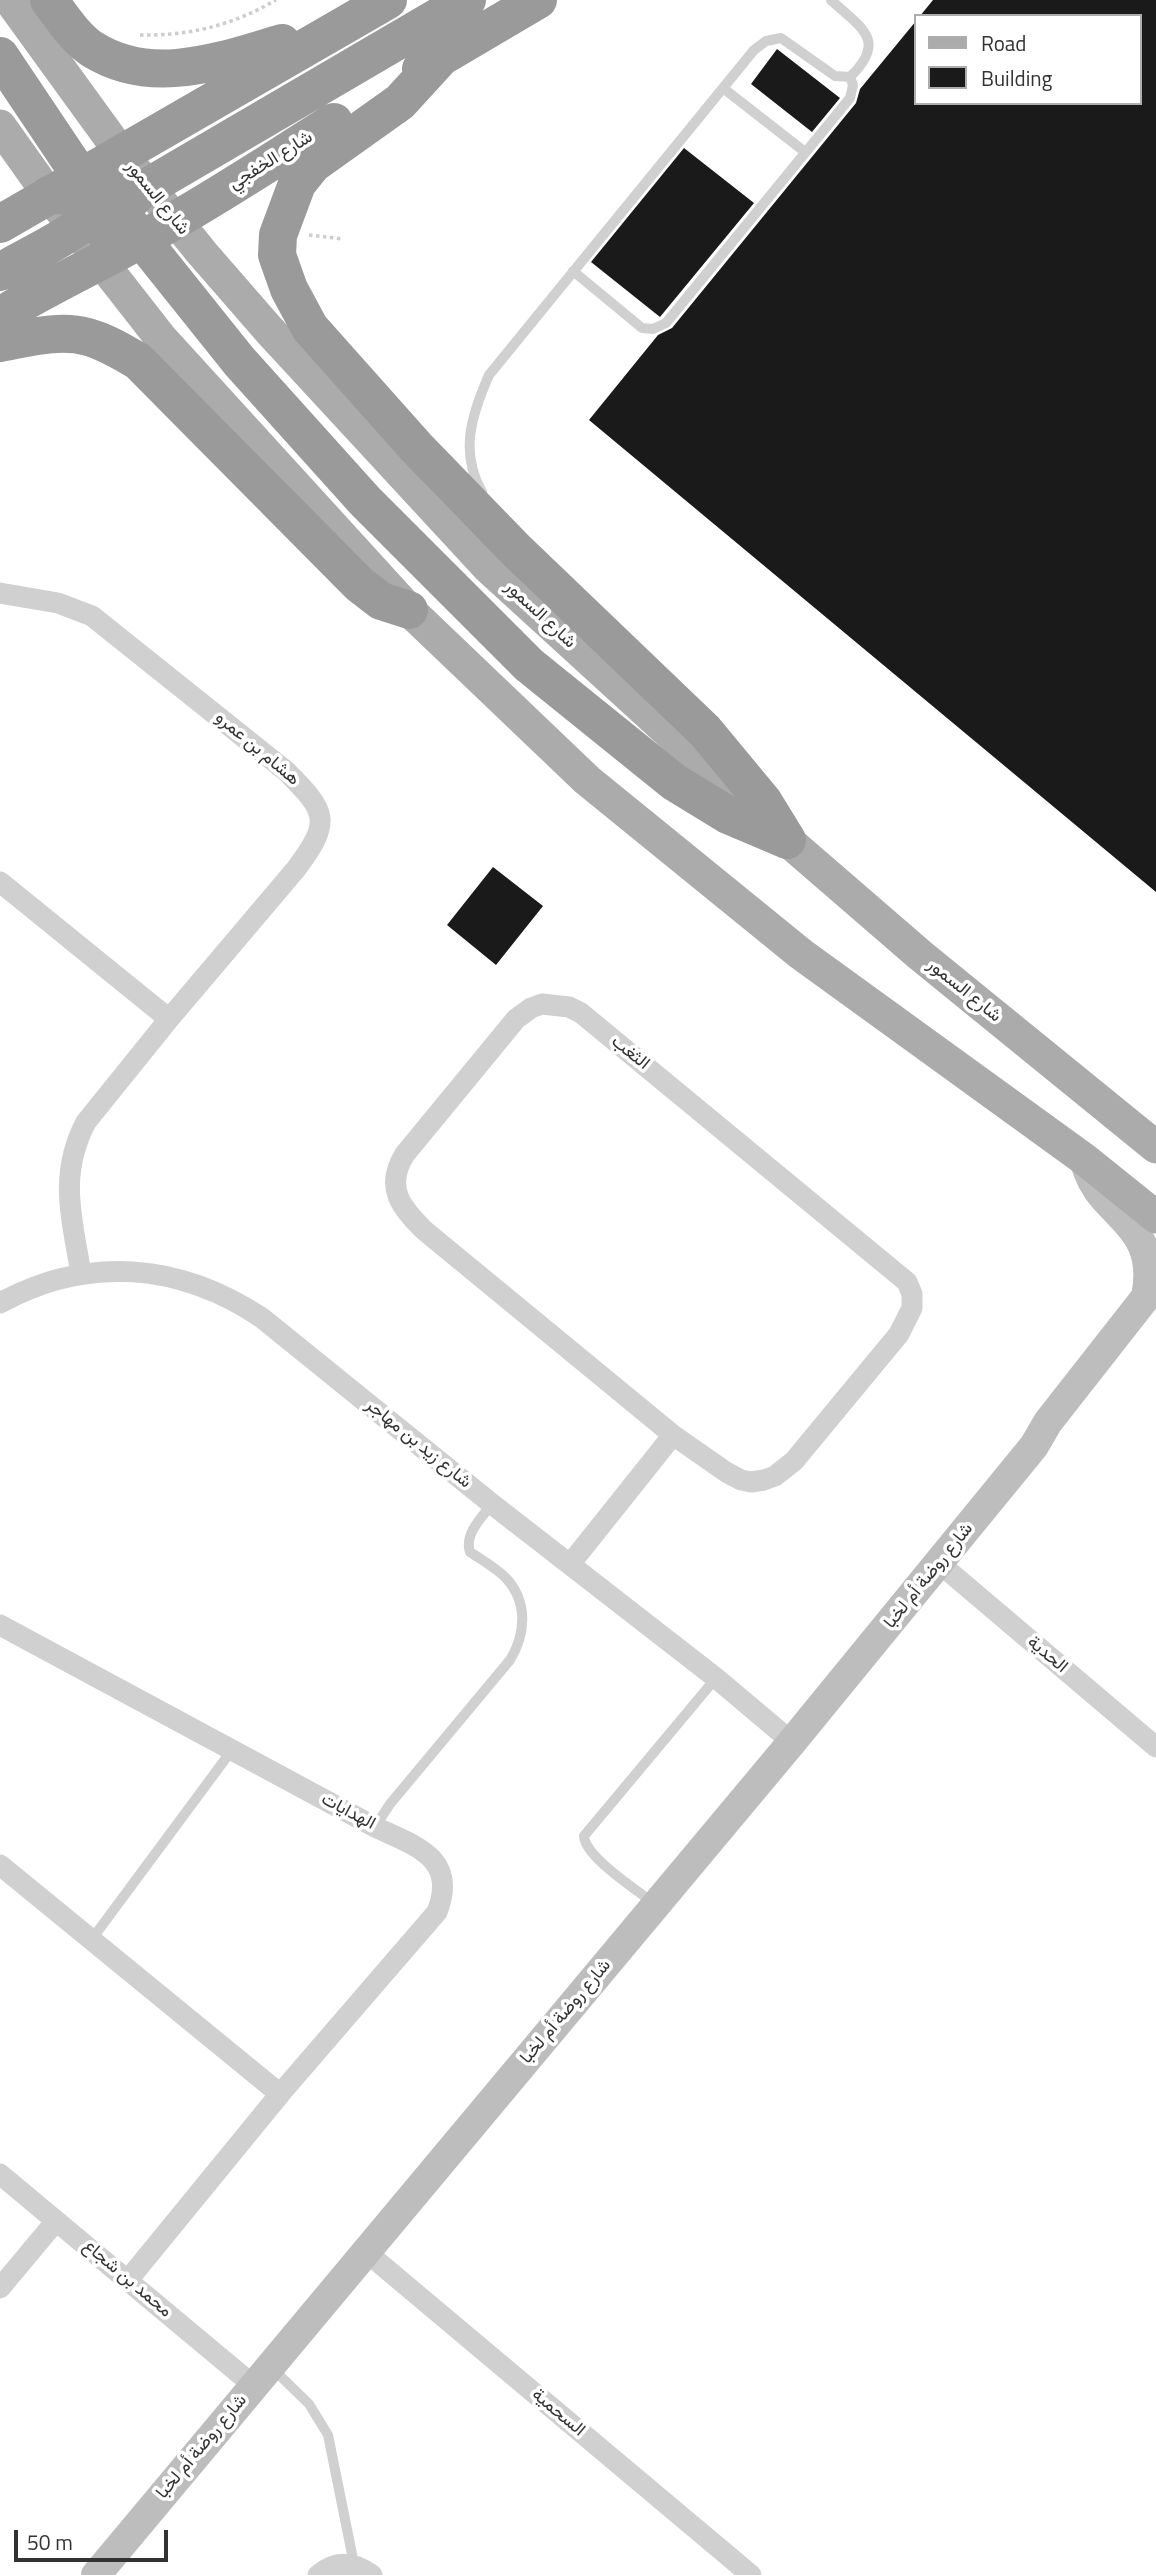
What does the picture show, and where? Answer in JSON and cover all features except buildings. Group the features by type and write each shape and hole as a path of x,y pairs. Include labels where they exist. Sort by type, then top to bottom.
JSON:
{"highway":[{"path":"49,0 90,48 115,60 142,68 174,69 228,60 344,25"},
{"name":"شارع الخفجي","path":"105,206 121,152 387,0"},
{"path":"0,272 105,206 467,0"},
{"name":"شارع الخفجي","path":"0,224 105,206 176,220 443,55 538,0"},
{"path":"443,55 400,102 313,164 297,184 278,235 277,255 289,289 310,328 416,447 514,549 705,731 763,801 787,840"},
{"path":"0,56 105,206 239,361 365,501 529,665 683,788 728,815 787,840"},
{"path":"0,316 40,292 102,262 106,237 105,206"},
{"path":"0,343 43,335 86,336 138,361 359,584 381,600 409,610"}],"main road":[{"name":"شارع السمور","path":"10,0 121,152"},
{"path":"0,127 105,206"},
{"name":"شارع السمور","path":"176,220 269,330 488,566 787,840 920,955 1154,1144"},
{"path":"102,262 160,337 409,610 587,780 801,954 1084,1159 1156,1217"}],"street":[{"name":"هشام بن عمرو","path":"0,593 58,603 92,616 286,771 309,795 319,813 321,824 314,845 97,1105 76,1140 68,1175 81,1274"},
{"path":"0,881 169,1018"},
{"name":"الثغب","path":"542,1004 569,1007 581,1013 899,1273 912,1294 912,1308 899,1334 794,1461 775,1476 751,1482 741,1480 673,1435 425,1231 402,1207 396,1192 398,1165 405,1154 516,1019 542,1004"},
{"name":"شارع روضة أم لخبا","path":"96,2575 792,1742 1034,1446 1044,1427 1146,1297 1154,1274 1152,1250 1146,1239 1098,1191 1084,1159"},
{"name":"شارع زيد بن مهاجر","path":"0,1303 33,1288 81,1274 128,1271 199,1285 242,1305 262,1318 492,1504 716,1678 792,1742"},
{"name":"شارع روضة أم لخبا","path":"1034,1446 1057,1430 1156,1317"},
{"path":"571,1563 673,1435"},
{"name":"الحدية","path":"939,1563 1156,1747"},
{"name":"الهدايات","path":"0,1625 374,1827 402,1839 434,1860 441,1870 444,1883 437,1912 280,2094 128,2280"},
{"path":"0,1865 280,2094"},
{"name":"محمد بن شجاع","path":"0,2174 128,2280 262,2375"},
{"path":"0,2288 56,2221"},
{"name":"السحمية","path":"365,2251 751,2575"},
{"path":"318,2575 330,2567 354,2564 372,2575"}],"lane":[{"path":"514,549 475,479 468,439 477,403 489,375 754,50 766,41 781,38 835,76 850,77 861,66 870,51 869,41 860,27 831,0"},
{"path":"573,271 642,328 653,330 666,323 850,97 853,85 850,77"},
{"path":"723,88 805,152"},
{"path":"374,1827 518,1647 523,1620 520,1600 505,1576 470,1552 468,1546 475,1527 492,1504"},
{"path":"656,1905 592,1853 583,1836 716,1678"},
{"path":"92,1939 232,1750"},
{"path":"262,2375 309,2404 328,2435 354,2564"}],"path":[{"path":"134,35 190,33 218,27 276,0"}]}
